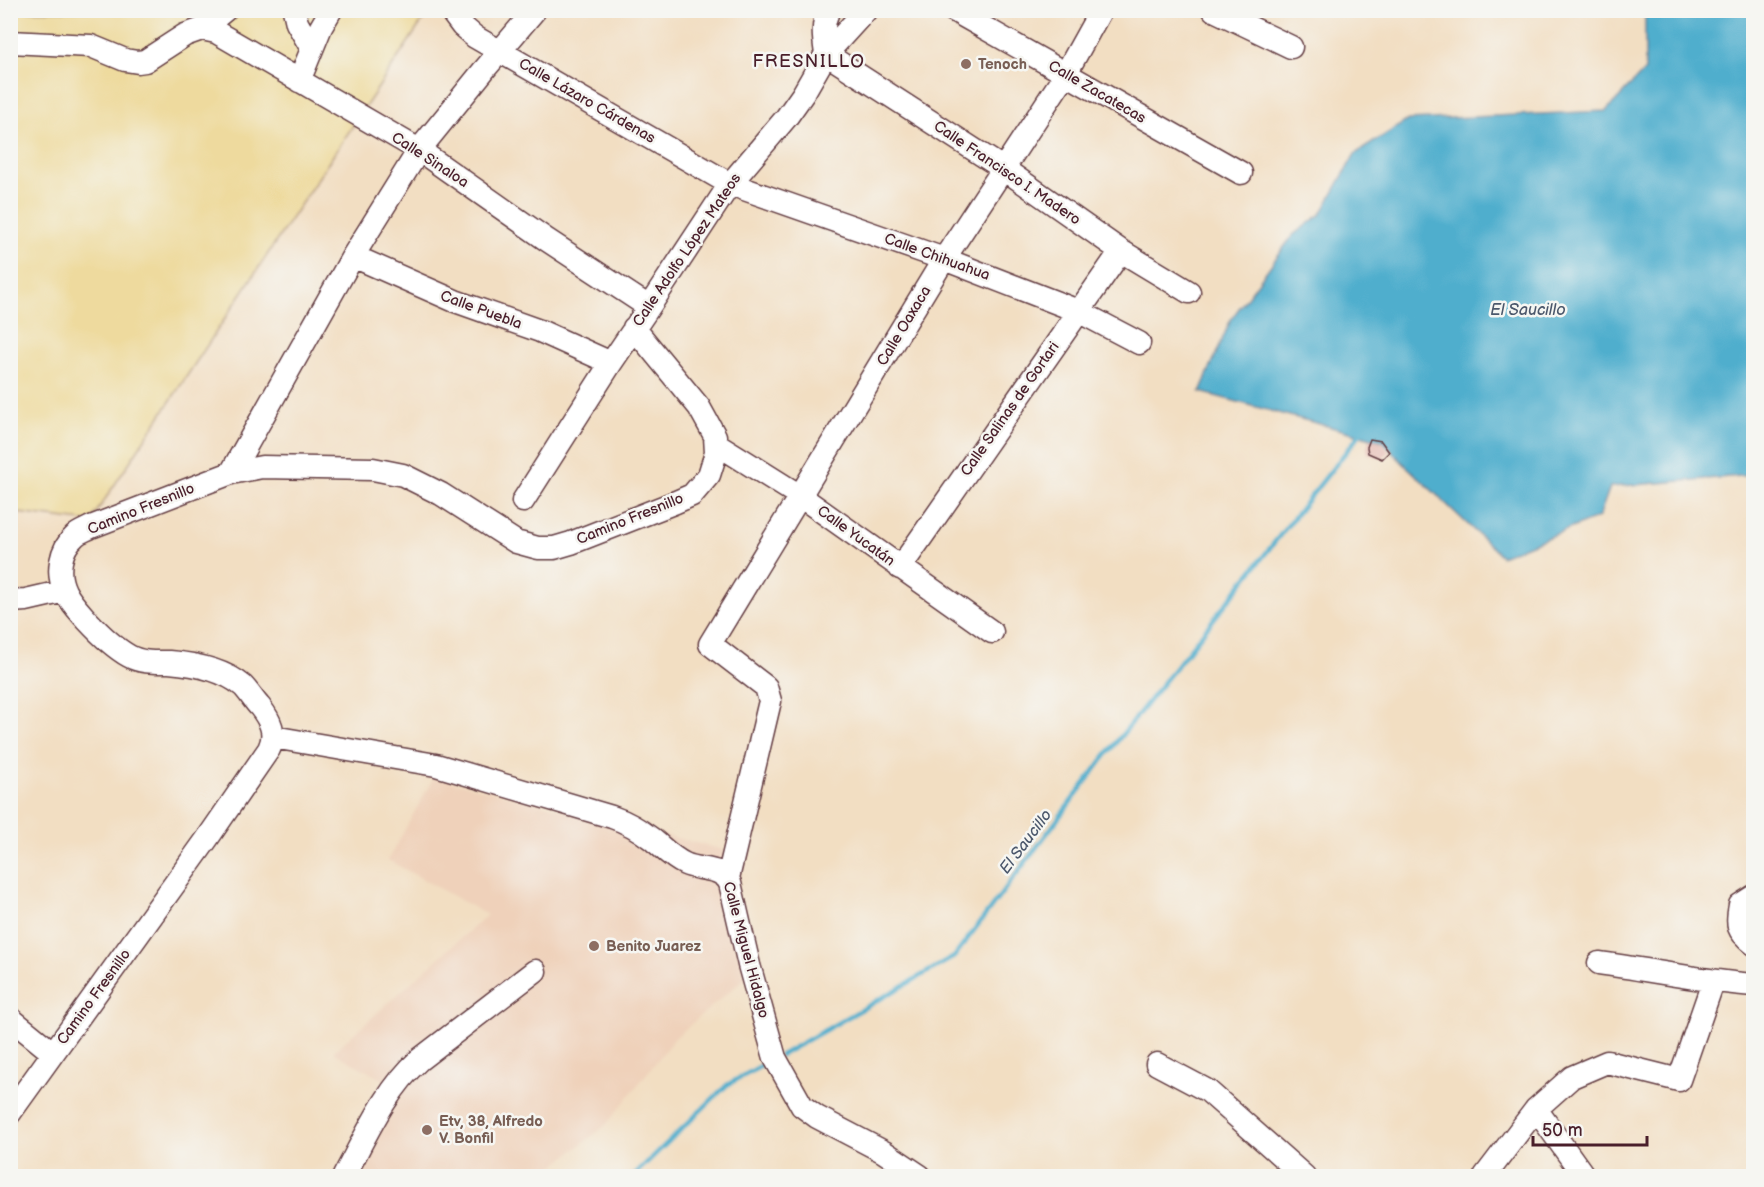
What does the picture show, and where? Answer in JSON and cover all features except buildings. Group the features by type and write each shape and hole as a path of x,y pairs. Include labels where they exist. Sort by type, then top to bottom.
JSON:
{"street":[{"path":"10,42 91,46 125,60 138,62 146,60 185,35 202,29 225,10"},
{"path":"294,10 297,23 312,49"},
{"path":"299,81 321,27 331,10"},
{"path":"231,473 353,256 418,150 535,10"},
{"path":"826,54 824,33 828,10"},
{"name":"Calle Adolfo López Mateos","path":"523,501 730,184 786,118 826,54 866,10"},
{"name":"Calle Zacatecas","path":"953,10 1241,173"},
{"name":"Calle Oaxaca","path":"728,878 770,701 766,687 710,644 944,259 1065,75 1101,10"},
{"path":"1214,10 1291,47"},
{"name":"Calle Lázaro Cárdenas","path":"452,11 468,32 730,184"},
{"name":"Calle Sinaloa","path":"202,29 216,32 418,150 547,240 649,307"},
{"name":"Calle Francisco I. Madero","path":"826,54 1005,169 1120,251 1189,292"},
{"name":"Calle Chihuahua","path":"730,184 944,259 1078,311 1139,343"},
{"name":"Calle Salinas de Gortari","path":"900,568 1120,251"},
{"name":"Calle Puebla","path":"353,256 455,301 540,331 611,363"},
{"path":"634,328 699,407 712,428 717,444"},
{"name":"Camino Fresnillo","path":"10,1113 213,830 269,749 273,737 271,724 242,686 218,672 193,664 140,661 129,656 98,631 74,605 65,591 60,569 62,557 75,535 231,473 262,467 373,469 403,475 441,494 516,542 538,548 554,548 692,495 709,476 717,453 717,444"},
{"name":"Calle Yucatán","path":"717,444 800,496 992,632"},
{"path":"10,601 26,600 65,591"},
{"name":"Calle Miguel Hidalgo","path":"273,737 436,765 612,817 629,823 677,860 691,867 719,872 728,878 749,966 776,1058 802,1106 817,1117 884,1152 920,1176"},
{"path":"1754,897 1740,905 1737,923 1741,934 1754,944"},
{"path":"1599,963 1713,982 1754,985"},
{"path":"344,1176 384,1103 403,1074 535,971"},
{"path":"1485,1176 1536,1109 1572,1077 1607,1062 1679,1080 1713,982"},
{"path":"10,1018 53,1053"},
{"path":"1157,1064 1208,1091 1304,1176"},
{"path":"1536,1109 1584,1176"}],"shaded area":[{"name":"Benito Juarez","path":"434,777 732,852 746,977 675,1038 606,1125 541,1176 354,1176 401,1090 333,1052 487,915 388,860"}],"sand":[{"path":"11,11 429,11 90,522 11,512"}],"water":[{"name":"El Saucillo","path":"1645,11 1753,11 1753,475 1610,487 1599,517 1501,556 1383,441 1200,392 1231,319 1293,235 1321,214 1355,154 1408,120 1606,111 1645,70"}],"waterway":[{"name":"El Saucillo","path":"781,1055 954,957 1103,759 1360,434"},
{"name":"El Saucillo","path":"633,1176 727,1085 768,1062"}],"place":[{"name":"Tenoch","path":"966,64"},
{"name":"Benito Juarez","path":"594,946"},
{"name":"Etv, 38, Alfredo V. Bonfil","path":"427,1130"}],"district":[{"name":"FRESNILLO","path":"809,61"}]}
